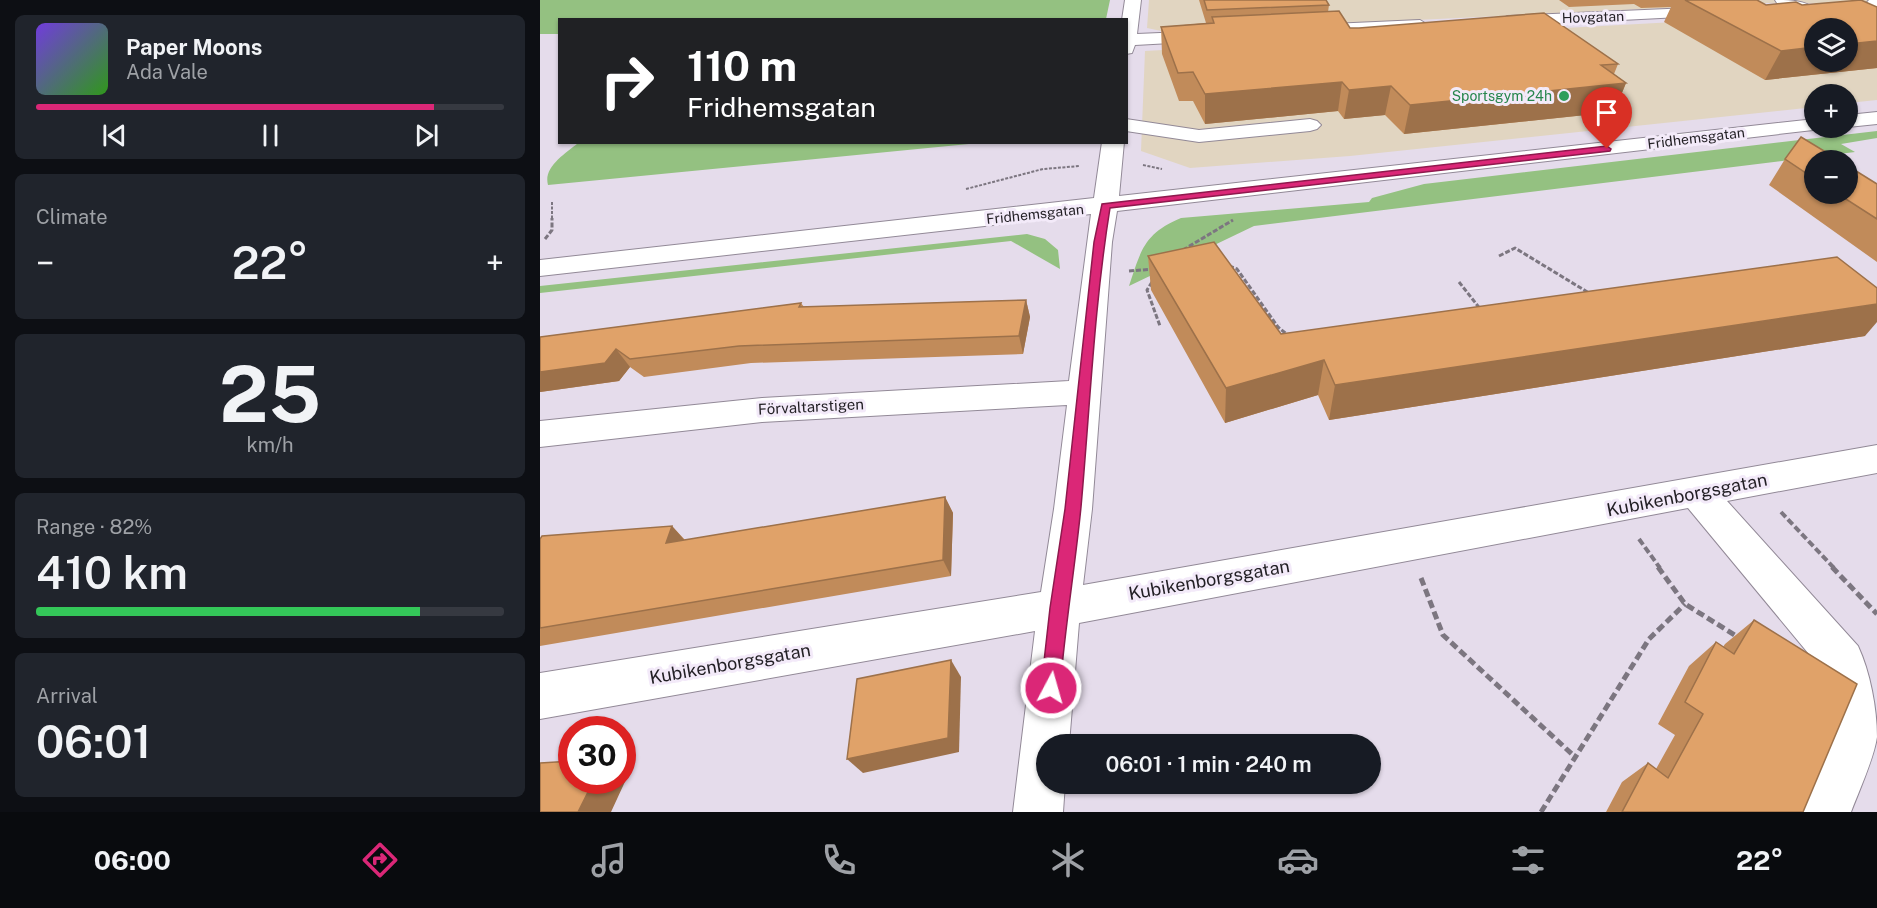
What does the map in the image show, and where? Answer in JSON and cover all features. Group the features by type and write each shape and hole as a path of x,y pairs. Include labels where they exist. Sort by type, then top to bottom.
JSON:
{"street":[{"path":"1128,37 1133,0"},
{"path":"1783,0 1807,9"},
{"path":"1844,13 1870,17 1877,1"},
{"path":"1767,9 1825,11"},
{"name":"Hovgatan","path":"1486,22 1734,11"},
{"path":"1290,32 1441,24"},
{"path":"1128,44 1221,35"},
{"path":"1858,120 1877,118"},
{"path":"1128,125 1199,136 1310,125"},
{"name":"Fridhemsgatan","path":"540,268 842,232 1106,206 1804,126"},
{"path":"1038,812 1059,608 1073,509 1083,392 1113,144"},
{"name":"Förvaltarstigen","path":"540,434 762,410 1083,392"},
{"name":"Kubikenborgsgatan","path":"540,696 1059,608 1697,494 1877,459"},
{"path":"1697,494 1843,661 1856,731 1827,812"}],"path":[{"path":"542,243 552,230 552,202"},
{"path":"1178,254 1239,218"},
{"path":"1499,256 1515,248 1593,296"},
{"path":"1226,265 1237,269 1278,327 1294,338"},
{"path":"1129,271 1158,269"},
{"path":"1154,278 1148,290 1160,326"},
{"path":"1459,282 1487,318"},
{"path":"1780,511 1877,614"},
{"path":"1638,538 1685,604 1745,642"},
{"path":"1418,570 1443,635 1574,756"},
{"path":"1541,812 1649,639 1685,604"}],"shaded area":[{"path":"1149,0 1877,0 1877,13 1843,5 1792,2 1166,32 1147,28"},
{"path":"1801,15 1824,18 1804,18 1804,72 1858,72 1858,22 1877,25 1877,100 1858,102 1858,84 1804,84 1804,108 1350,156 1190,168 1141,151 1145,51"}],"green space":[{"path":"540,0 1110,0 1106,18 558,18 558,34 540,34"},
{"path":"1877,131 1877,138 1841,144 1852,150 1804,150 1804,158 1254,226 1129,286 1141,253 1151,237 1168,224 1181,218 1369,202 1372,198 1424,184 1817,138 1858,138 1858,133"},
{"path":"577,144 969,144 548,185 549,172 561,156"},
{"path":"1027,234 1045,239 1058,250 1060,269 1011,241 540,293 540,286"}],"building":[{"path":"1204,0 1326,0 1329,5 1207,10"},
{"path":"1685,0 1757,0 1766,5 1796,2 1802,5 1861,0 1877,7 1877,41 1858,43 1858,18 1804,18 1804,48 1781,51"},
{"path":"1339,11 1350,28 1544,13 1618,64 1601,65 1626,83 1410,105 1391,86 1349,90 1342,82 1205,94 1193,72 1178,73 1161,27 1214,23 1212,17"},
{"path":"1801,137 1822,150 1804,150 1804,172 1785,159"},
{"path":"1858,172 1877,184 1877,219 1854,204 1858,204"},
{"path":"1214,242 1281,334 1837,257 1877,288 1877,304 1335,385 1324,360 1226,388 1148,256"},
{"path":"1026,300 1019,336 739,346 630,359 616,349 605,363 540,372 540,337 801,303 799,307"},
{"path":"945,497 943,560 540,628 540,539 542,536 672,526 666,543"},
{"path":"1754,620 1857,684 1803,812 1622,812 1648,763 1668,778 1703,714 1685,702 1716,642 1734,654"},
{"path":"951,660 948,738 847,759 857,679"},
{"path":"558,762 558,794 587,794 578,812 540,812 540,763"}],"place":[{"name":"Sportsgym 24h","path":"1564,96"}],"route":[{"path":"1051,688 1059,608 1073,509 1083,392 1100,242 1106,206 1607,149"}]}
